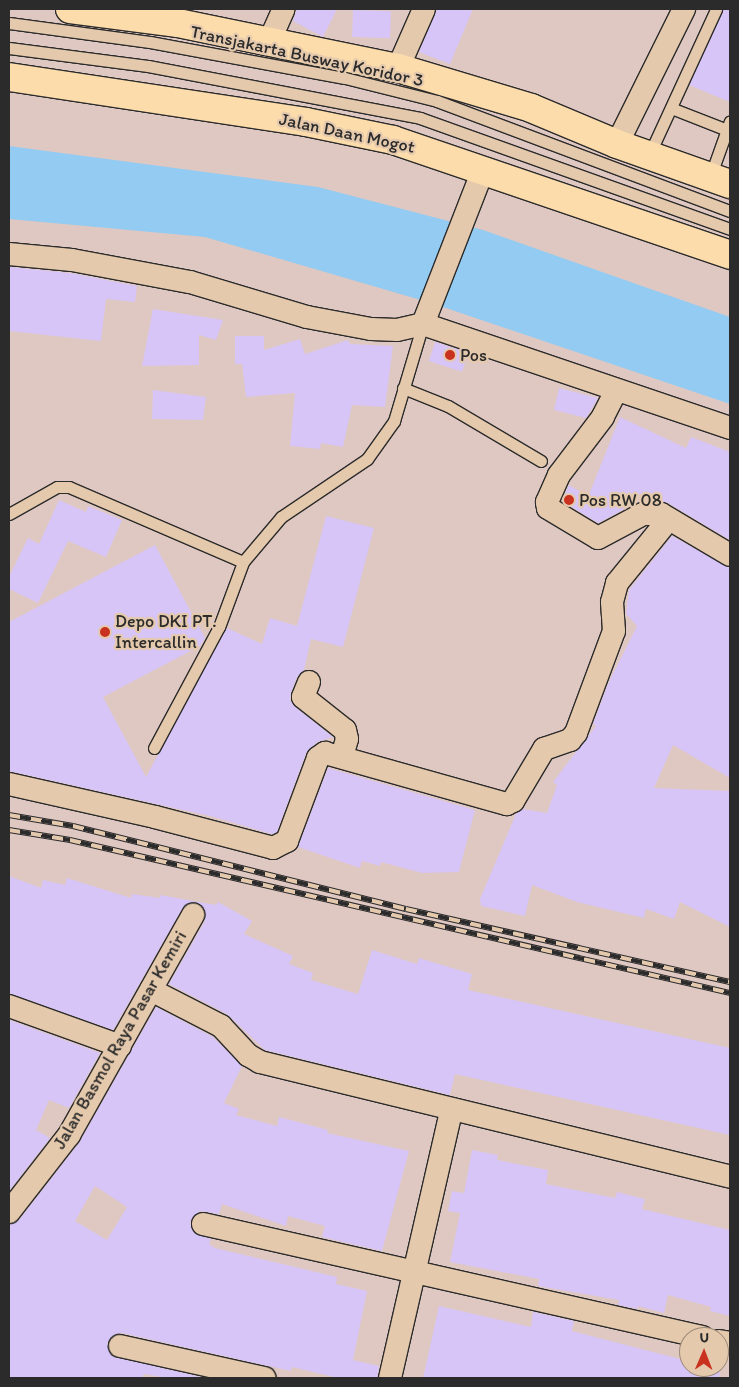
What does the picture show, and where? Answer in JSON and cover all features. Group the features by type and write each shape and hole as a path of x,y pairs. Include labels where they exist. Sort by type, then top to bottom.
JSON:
{"highway":[{"path":"70,9 179,16 269,42 398,68 531,108 617,144 720,180"},
{"name":"Jalan Daan Mogot","path":"9,77 306,122 393,140 478,182 730,255"}],"street":[{"path":"269,42 284,9"},
{"path":"398,68 424,9"},
{"path":"617,144 684,9"},
{"path":"9,254 72,260 181,280 307,316 371,329 397,330 425,317 478,182"},
{"path":"425,317 616,391 730,428"},
{"path":"616,391 603,417 559,475 547,502 548,508 598,538 643,514 661,514 730,555"},
{"path":"9,784 155,816 273,848 287,841 318,758 325,753 504,805 511,803 544,749 570,740 576,732 614,631 612,602 617,584 669,519"},
{"path":"308,682 303,697 345,730 347,739 342,757"},
{"name":"Jalan Basmol Raya Pasar Kemiri","path":"9,1212 69,1135 193,915"},
{"path":"151,990 221,1026 248,1055 260,1062 451,1111 730,1178"},
{"path":"9,1006 120,1046"},
{"path":"390,1378 451,1111"},
{"path":"203,1224 679,1332"},
{"path":"120,1346 264,1378"}],"lane":[{"path":"649,155 716,9"},
{"name":"Transjakarta Busway Koridor 3","path":"9,23 160,44 345,78 437,101 730,211"},
{"path":"9,48 148,66 420,118 730,230"},
{"path":"671,108 729,126 720,180"},
{"path":"154,748 219,628 243,562 281,517 367,459 394,421 425,317"},
{"path":"403,388 448,406 541,461"},
{"path":"9,514 57,488 69,487 243,562"}],"water":[{"path":"9,146 318,187 483,230 730,317 730,404 431,303 205,237 9,219"}],"building":[{"path":"297,9 337,9 323,37 293,21"},
{"path":"437,9 473,9 450,64 419,52"},
{"path":"723,9 730,9 730,102 689,85"},
{"path":"353,10 391,11 390,38 352,37"},
{"path":"9,267 70,273 137,286 135,302 106,299 101,341 9,331"},
{"path":"153,309 223,320 216,340 199,335 199,365 142,366"},
{"path":"235,336 264,336 264,350 300,339 305,354 348,340 350,344 393,346 385,407 352,405 343,447 321,443 320,449 290,446 295,393 246,397 242,364 235,364"},
{"name":"Pos","path":"435,342 468,353 462,372 429,361"},
{"path":"559,388 598,398 586,418 554,410"},
{"path":"153,390 206,397 203,420 152,419"},
{"path":"620,417 686,448 691,437 730,452 730,540 668,503 637,493 621,511 598,523 562,501 569,485 588,497"},
{"path":"59,500 86,512 88,506 122,520 106,557 68,541 38,603 9,589 9,577 28,538 39,544"},
{"path":"326,516 374,528 343,647 311,639 304,670 297,677 291,692 290,700 295,707 333,737 317,742 306,753 277,832 272,834 210,816 9,771 9,622 155,545 205,638 200,646 103,697 146,777 227,628 262,644 270,618 297,626"},
{"path":"672,536 730,568 730,778 673,745 654,788 730,791 730,927 680,902 674,919 646,909 644,918 577,902 532,885 525,916 481,906 480,899 516,814 523,809 547,813 557,785 553,782 596,726 593,724 608,684 637,626 626,614 629,590"},
{"path":"328,768 475,810 459,872 422,873 381,862 380,866 362,861 360,868 298,847"},
{"path":"9,876 41,888 43,880 65,885 67,878 131,898 132,894 160,898 160,895 216,905 218,902 252,921 244,934 293,956 289,964 313,973 311,980 358,994 372,950 417,964 419,958 472,974 468,990 730,1048 730,1135 455,1074 450,1095 265,1050 227,1014 169,984 205,921 204,908 193,902 182,909 113,1030 9,993"},
{"path":"156,1007 213,1037 242,1066 224,1103 239,1109 236,1115 277,1126 279,1117 328,1130 327,1133 409,1151 382,1251 322,1237 325,1226 288,1216 286,1226 222,1204 219,1214 200,1211 190,1222 194,1233 211,1239 209,1244 215,1248 337,1277 336,1284 367,1291 353,1360 379,1366 377,1378 338,1378 292,1367 291,1371 122,1333 116,1334 107,1343 112,1356 205,1378 168,1378 144,1374 142,1378 9,1378 9,1225 19,1220 79,1143","holes":["95,1186 127,1207 107,1240 75,1221"]},
{"path":"9,1020 100,1053 69,1108 49,1100 36,1130 50,1138 9,1191"},
{"path":"472,1150 498,1155 497,1160 548,1170 546,1184 615,1198 617,1192 645,1199 642,1209 730,1230 730,1316 710,1311 711,1307 668,1295 664,1313 638,1306 638,1309 618,1305 619,1300 538,1286 539,1279 450,1262 460,1213 448,1211 452,1191 464,1193"},
{"path":"439,1306 531,1327 533,1312 574,1321 572,1331 679,1359 679,1377 719,1377 719,1378 423,1378"}],"railway":[{"path":"9,815 73,826 406,909 730,982"},
{"path":"9,830 70,840 730,993"}],"place":[{"name":"Pos","path":"450,355"},
{"name":"Pos RW 08","path":"569,500"},
{"name":"Depo DKI PT. Intercallin","path":"105,632"}]}
